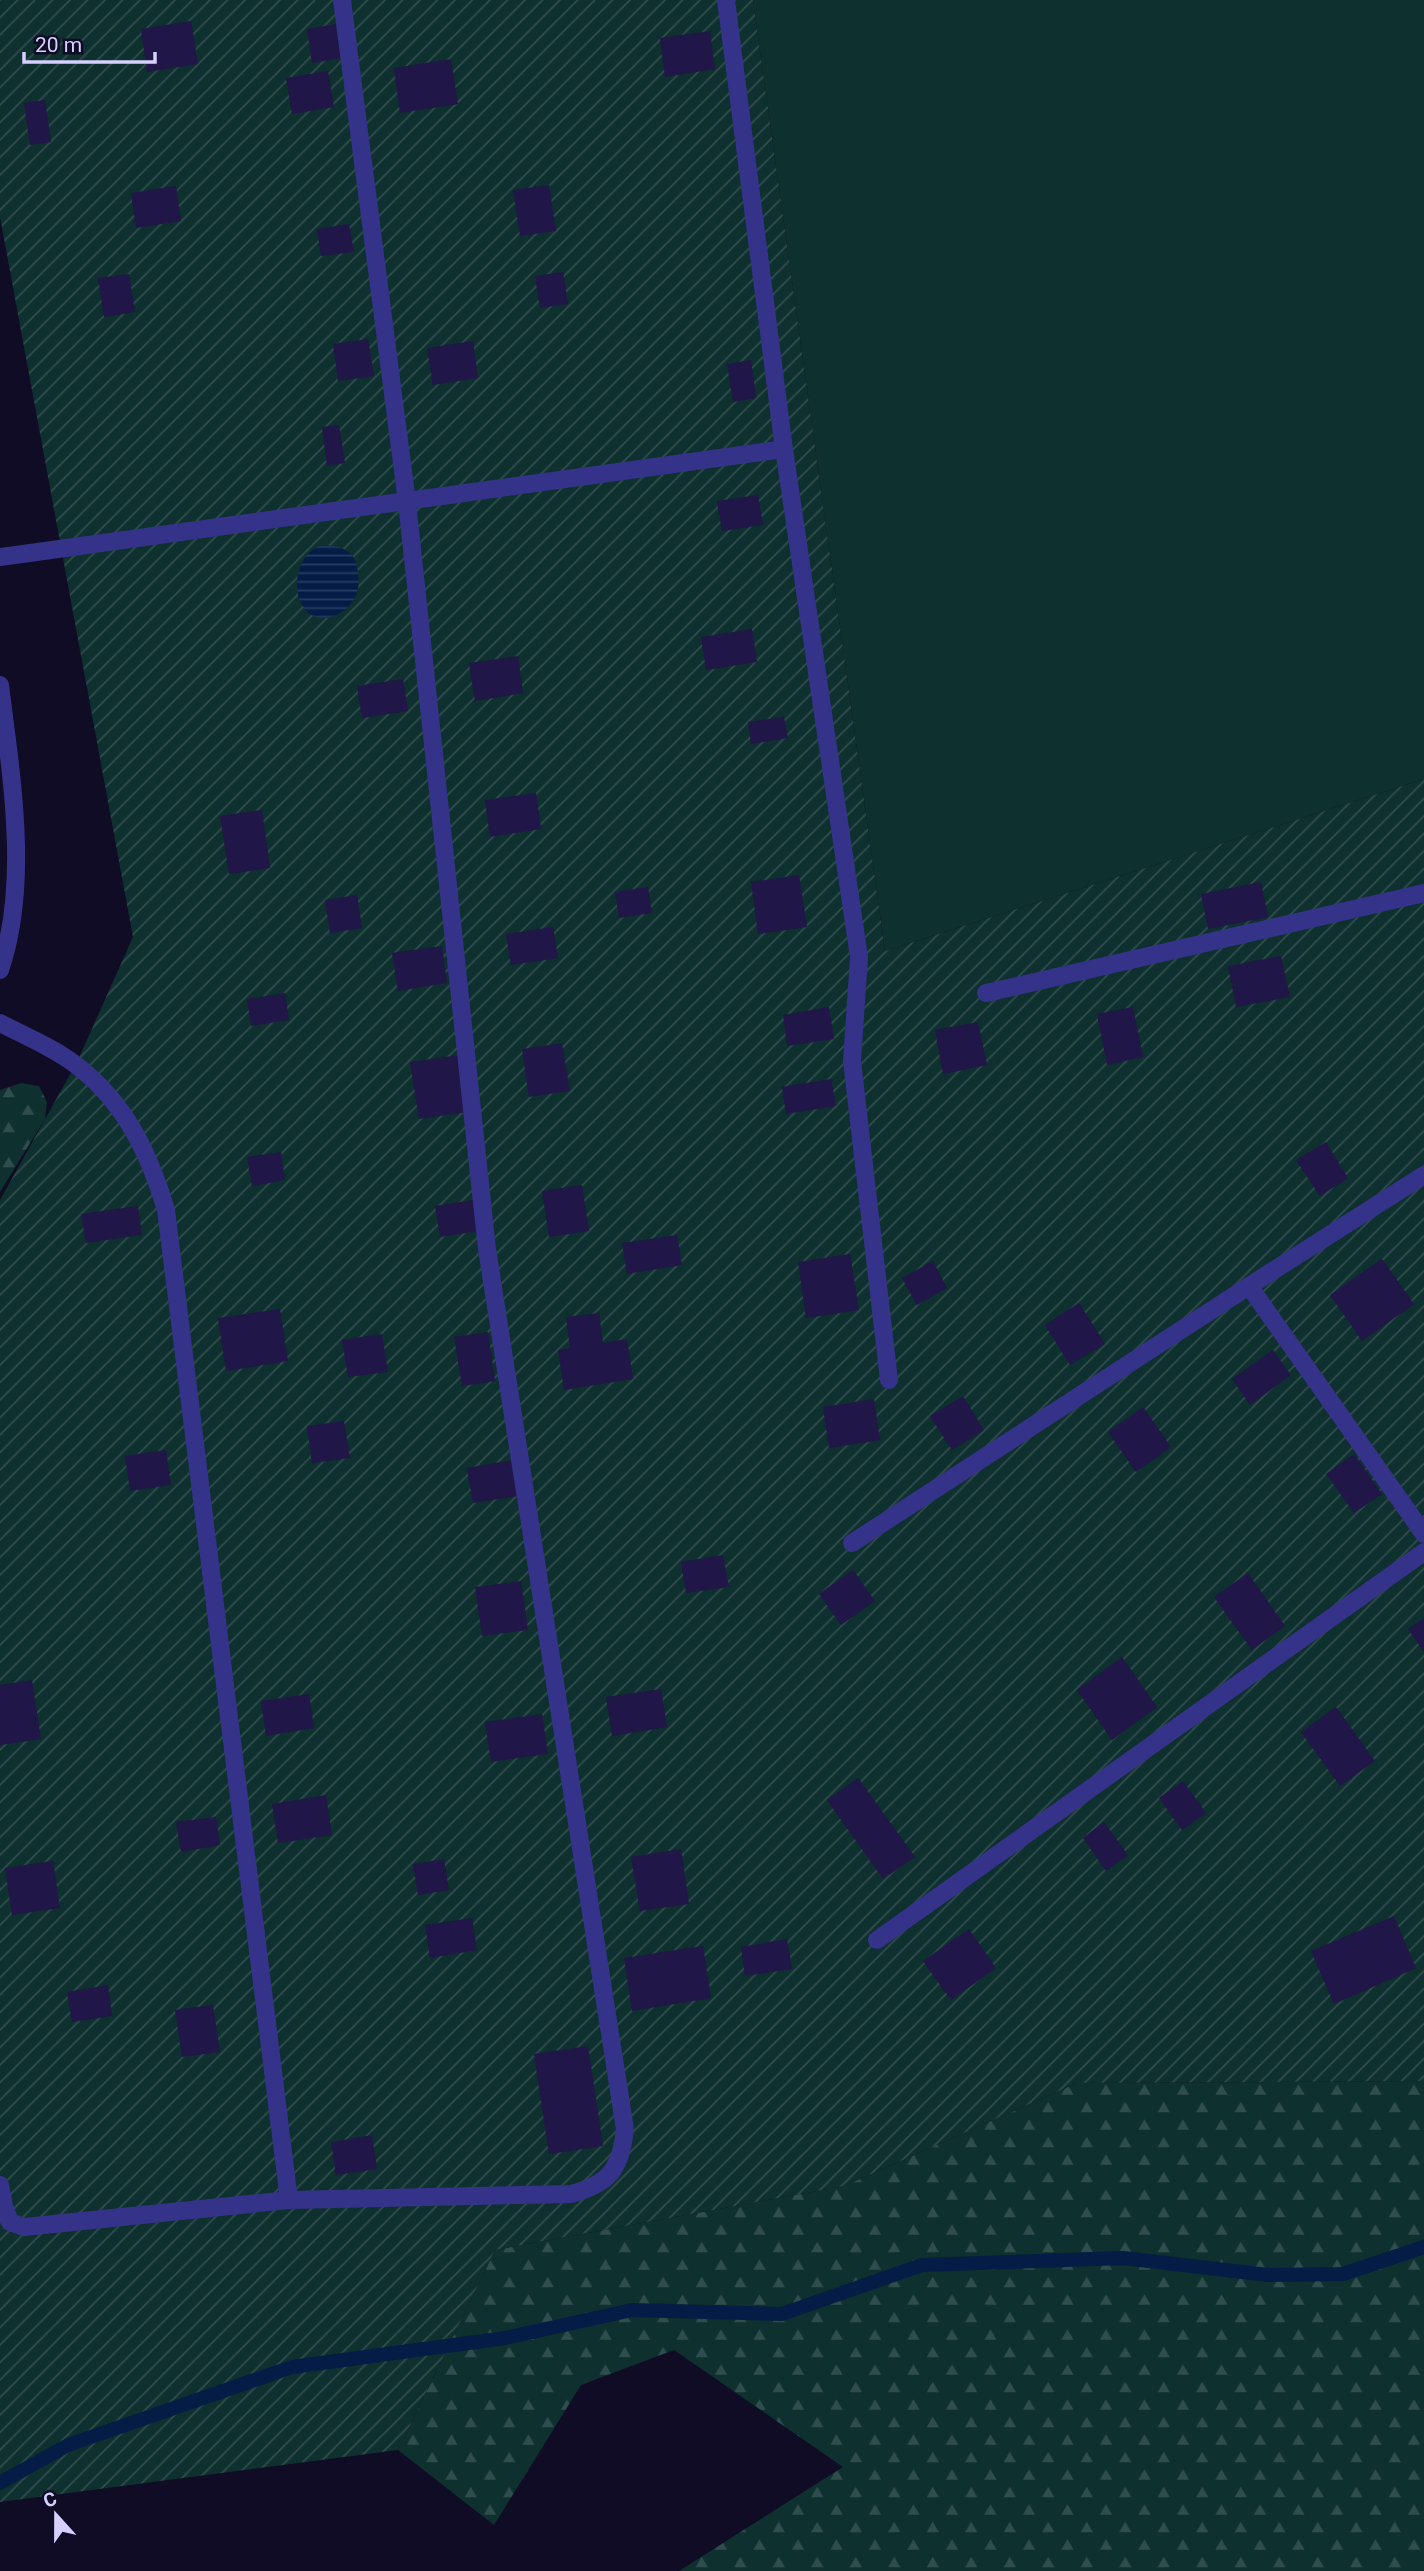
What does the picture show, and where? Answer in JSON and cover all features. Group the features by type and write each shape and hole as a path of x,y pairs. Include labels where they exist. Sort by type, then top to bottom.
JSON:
{"street":[{"path":"0,2185 10,2222 24,2227 289,2200 571,2194 593,2188 611,2173 623,2151 625,2129 487,1249 407,502 342,0"},
{"path":"726,0 784,449 859,957 852,1061 889,1380"},
{"path":"0,557 784,449"},
{"path":"0,685 15,806 16,875 6,951 0,970"},
{"path":"986,993 1424,893"},
{"path":"0,1023 76,1065 113,1101 134,1130 154,1170 166,1210 289,2200"},
{"path":"852,1543 1424,1175"},
{"path":"1249,1286 1424,1534"},
{"path":"877,1940 1424,1552"}],"green space":[{"path":"0,0 753,0 885,951 1424,779 1424,2081 1077,2083 844,2186 495,2250 398,2450 0,2502 0,1200 78,1060 133,937 0,217"},
{"path":"753,0 1424,0 1424,779 885,951"},
{"path":"21,1083 39,1086 47,1102 45,1119 0,1192 0,1090"},
{"path":"1424,2081 1424,2571 679,2571 843,2467 674,2350 581,2385 494,2525 398,2450 495,2250 844,2186 1077,2083"}],"water":[{"path":"322,545 348,551 355,560 359,579 356,595 347,608 333,616 317,618 304,608 297,581 307,555"}],"building":[{"path":"191,21 198,64 147,72 141,29"},
{"path":"336,24 341,58 312,63 307,29"},
{"path":"710,31 715,69 665,77 660,38"},
{"path":"451,59 458,104 400,113 394,68"},
{"path":"328,71 334,107 292,114 286,78"},
{"path":"45,100 51,142 30,145 24,103"},
{"path":"549,185 556,231 520,236 513,190"},
{"path":"176,186 181,221 136,228 131,193"},
{"path":"349,224 354,252 321,256 317,229"},
{"path":"563,272 568,304 540,308 535,276"},
{"path":"129,274 135,312 104,317 98,278"},
{"path":"368,339 374,376 338,381 333,344"},
{"path":"473,341 478,378 433,385 427,348"},
{"path":"751,360 756,398 733,402 727,364"},
{"path":"339,425 345,463 327,466 322,427"},
{"path":"758,495 763,525 722,531 717,501"},
{"path":"752,629 757,662 706,670 701,637"},
{"path":"518,656 523,693 475,701 469,663"},
{"path":"403,679 408,711 362,718 357,686"},
{"path":"784,717 788,738 751,744 748,722"},
{"path":"536,793 541,829 490,837 485,800"},
{"path":"262,810 270,868 229,874 220,816"},
{"path":"799,875 807,927 758,934 751,882"},
{"path":"1261,882 1268,917 1208,929 1201,894"},
{"path":"648,887 652,913 619,918 615,892"},
{"path":"357,895 362,928 330,933 325,900"},
{"path":"553,927 558,958 511,965 506,934"},
{"path":"442,946 447,983 398,991 392,953"},
{"path":"1281,956 1290,997 1236,1007 1228,966"},
{"path":"285,993 289,1020 251,1026 247,999"},
{"path":"829,1007 834,1039 787,1046 783,1015"},
{"path":"1133,1007 1143,1057 1107,1065 1097,1014"},
{"path":"978,1022 987,1065 943,1074 935,1030"},
{"path":"562,1043 570,1091 529,1097 522,1049"},
{"path":"460,1055 468,1112 419,1119 410,1062"},
{"path":"831,1079 836,1106 786,1114 782,1087"},
{"path":"1326,1142 1348,1178 1320,1196 1296,1160"},
{"path":"281,1152 285,1180 252,1186 247,1157"},
{"path":"582,1185 589,1231 549,1237 542,1191"},
{"path":"473,1200 478,1231 440,1237 435,1206"},
{"path":"138,1206 142,1235 86,1243 81,1214"},
{"path":"677,1235 682,1265 627,1274 622,1243"},
{"path":"850,1254 859,1310 806,1318 798,1262"},
{"path":"1382,1259 1414,1304 1362,1341 1330,1295"},
{"path":"933,1261 947,1288 917,1305 902,1278"},
{"path":"1079,1303 1105,1344 1070,1365 1045,1325"},
{"path":"280,1309 288,1361 226,1371 218,1318"},
{"path":"599,1313 603,1343 627,1339 633,1379 564,1390 558,1350 570,1348 566,1317"},
{"path":"488,1332 495,1381 462,1386 454,1337"},
{"path":"382,1334 388,1372 348,1377 342,1340"},
{"path":"1273,1350 1291,1375 1250,1405 1232,1379"},
{"path":"963,1396 984,1430 952,1450 930,1416"},
{"path":"874,1399 880,1440 829,1448 823,1407"},
{"path":"1143,1407 1171,1447 1136,1472 1108,1432"},
{"path":"344,1421 350,1458 312,1463 307,1426"},
{"path":"166,1450 171,1485 130,1491 125,1456"},
{"path":"1354,1454 1382,1494 1354,1513 1326,1474"},
{"path":"513,1460 519,1496 473,1503 467,1468"},
{"path":"723,1555 729,1587 686,1593 681,1562"},
{"path":"853,1570 875,1601 841,1625 819,1594"},
{"path":"1248,1573 1285,1626 1252,1650 1214,1597"},
{"path":"521,1581 528,1630 482,1636 475,1587"},
{"path":"1424,1618 1424,1652 1408,1629"},
{"path":"1122,1657 1157,1707 1112,1740 1077,1690"},
{"path":"32,1680 41,1739 0,1745 0,1685"},
{"path":"661,1689 667,1727 612,1736 606,1697"},
{"path":"309,1694 314,1728 266,1736 261,1701"},
{"path":"1336,1707 1375,1761 1340,1786 1301,1732"},
{"path":"542,1714 548,1754 491,1762 485,1722"},
{"path":"858,1778 915,1857 883,1879 827,1800"},
{"path":"1183,1781 1206,1813 1182,1830 1159,1798"},
{"path":"326,1795 332,1835 278,1843 272,1804"},
{"path":"216,1817 220,1845 181,1852 176,1822"},
{"path":"1104,1822 1128,1855 1106,1871 1083,1838"},
{"path":"681,1849 689,1904 640,1911 631,1857"},
{"path":"444,1859 449,1890 418,1895 413,1864"},
{"path":"53,1861 60,1908 12,1915 5,1868"},
{"path":"1394,1916 1416,1968 1334,2004 1311,1951"},
{"path":"472,1918 477,1950 430,1958 425,1925"},
{"path":"969,1929 996,1968 951,2000 923,1961"},
{"path":"787,1939 792,1969 745,1976 741,1947"},
{"path":"703,1946 711,1998 632,2011 624,1958"},
{"path":"108,1985 112,2016 72,2022 67,1992"},
{"path":"213,2005 220,2052 182,2057 175,2010"},
{"path":"588,2046 603,2146 549,2154 534,2054"},
{"path":"372,2135 377,2169 336,2175 331,2142"}],"waterway":[{"path":"0,2483 68,2445 292,2367 505,2338 632,2310 782,2314 922,2265 1123,2258 1268,2275 1343,2274 1424,2247"}]}
